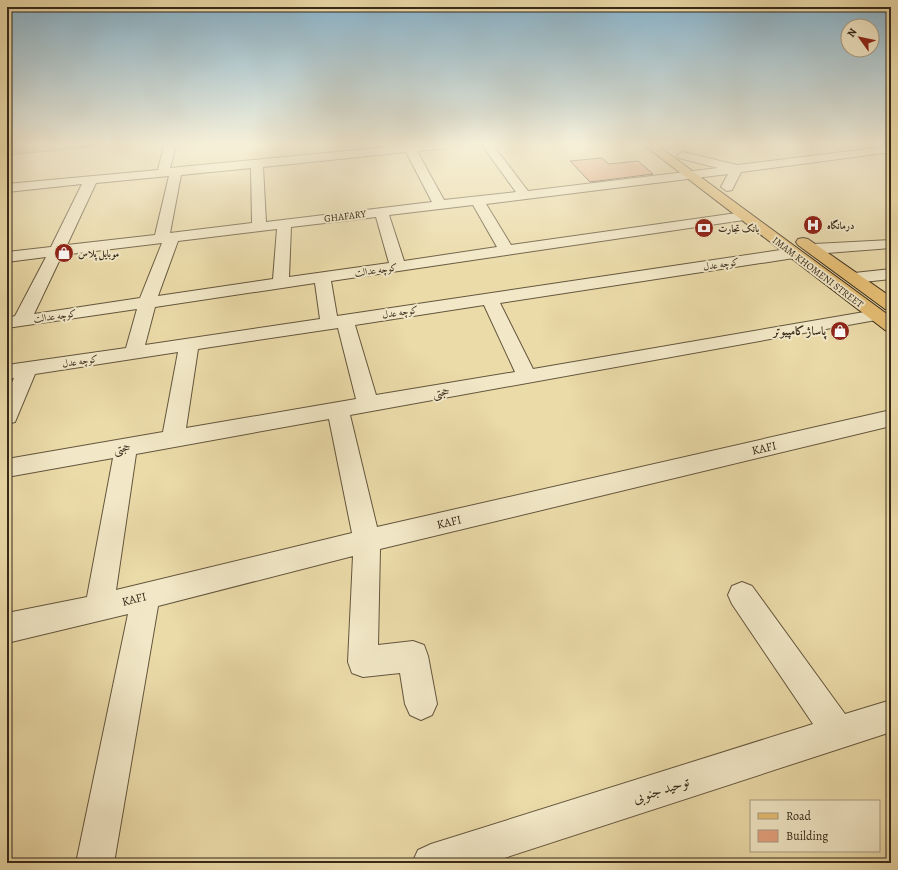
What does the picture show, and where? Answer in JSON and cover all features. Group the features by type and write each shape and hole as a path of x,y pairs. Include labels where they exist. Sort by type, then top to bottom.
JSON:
{"main road":[{"name":"IMAM KHOMENI STREET","path":"702,186 794,253 886,316"},
{"name":"IMAM KHOMENI STREET","path":"727,187 776,223"},
{"name":"IMAM KHOMENI STREET","path":"789,232 854,278 886,316"}],"street":[{"path":"7,188 32,186"},
{"path":"14,322 57,251 88,186"},
{"path":"134,352 167,238 174,186"},
{"path":"258,186 259,227"},
{"path":"430,186 440,205"},
{"path":"518,186 525,195"},
{"name":"GHAFARY","path":"7,257 600,186"},
{"path":"477,200 507,251"},
{"path":"381,212 398,267"},
{"name":"کوچه عدالت","path":"14,322 744,216"},
{"path":"281,284 284,224"},
{"path":"814,250 891,244"},
{"name":"کوچه عدل","path":"7,372 794,253"},
{"path":"854,278 891,274"},
{"path":"322,277 337,322 368,404"},
{"path":"490,299 527,376"},
{"name":"حجتی","path":"7,468 527,376 886,316"},
{"path":"173,438 189,344"},
{"path":"7,416 28,368"},
{"path":"338,410 367,541 363,662 413,656 421,704"},
{"name":"KAFI","path":"7,628 146,597 367,541 891,418"},
{"path":"99,608 126,448"},
{"path":"742,595 838,733"},
{"path":"95,863 146,597"},
{"name":"توحید جنوبی","path":"431,863 891,716"}],"place":[{"name":"درمانگاه","path":"813,225"},
{"name":"بانک تجارت","path":"704,228"},
{"name":"موبایل پلاس","path":"64,253"},
{"name":"پاساژ کامپیوتر","path":"840,331"}]}
